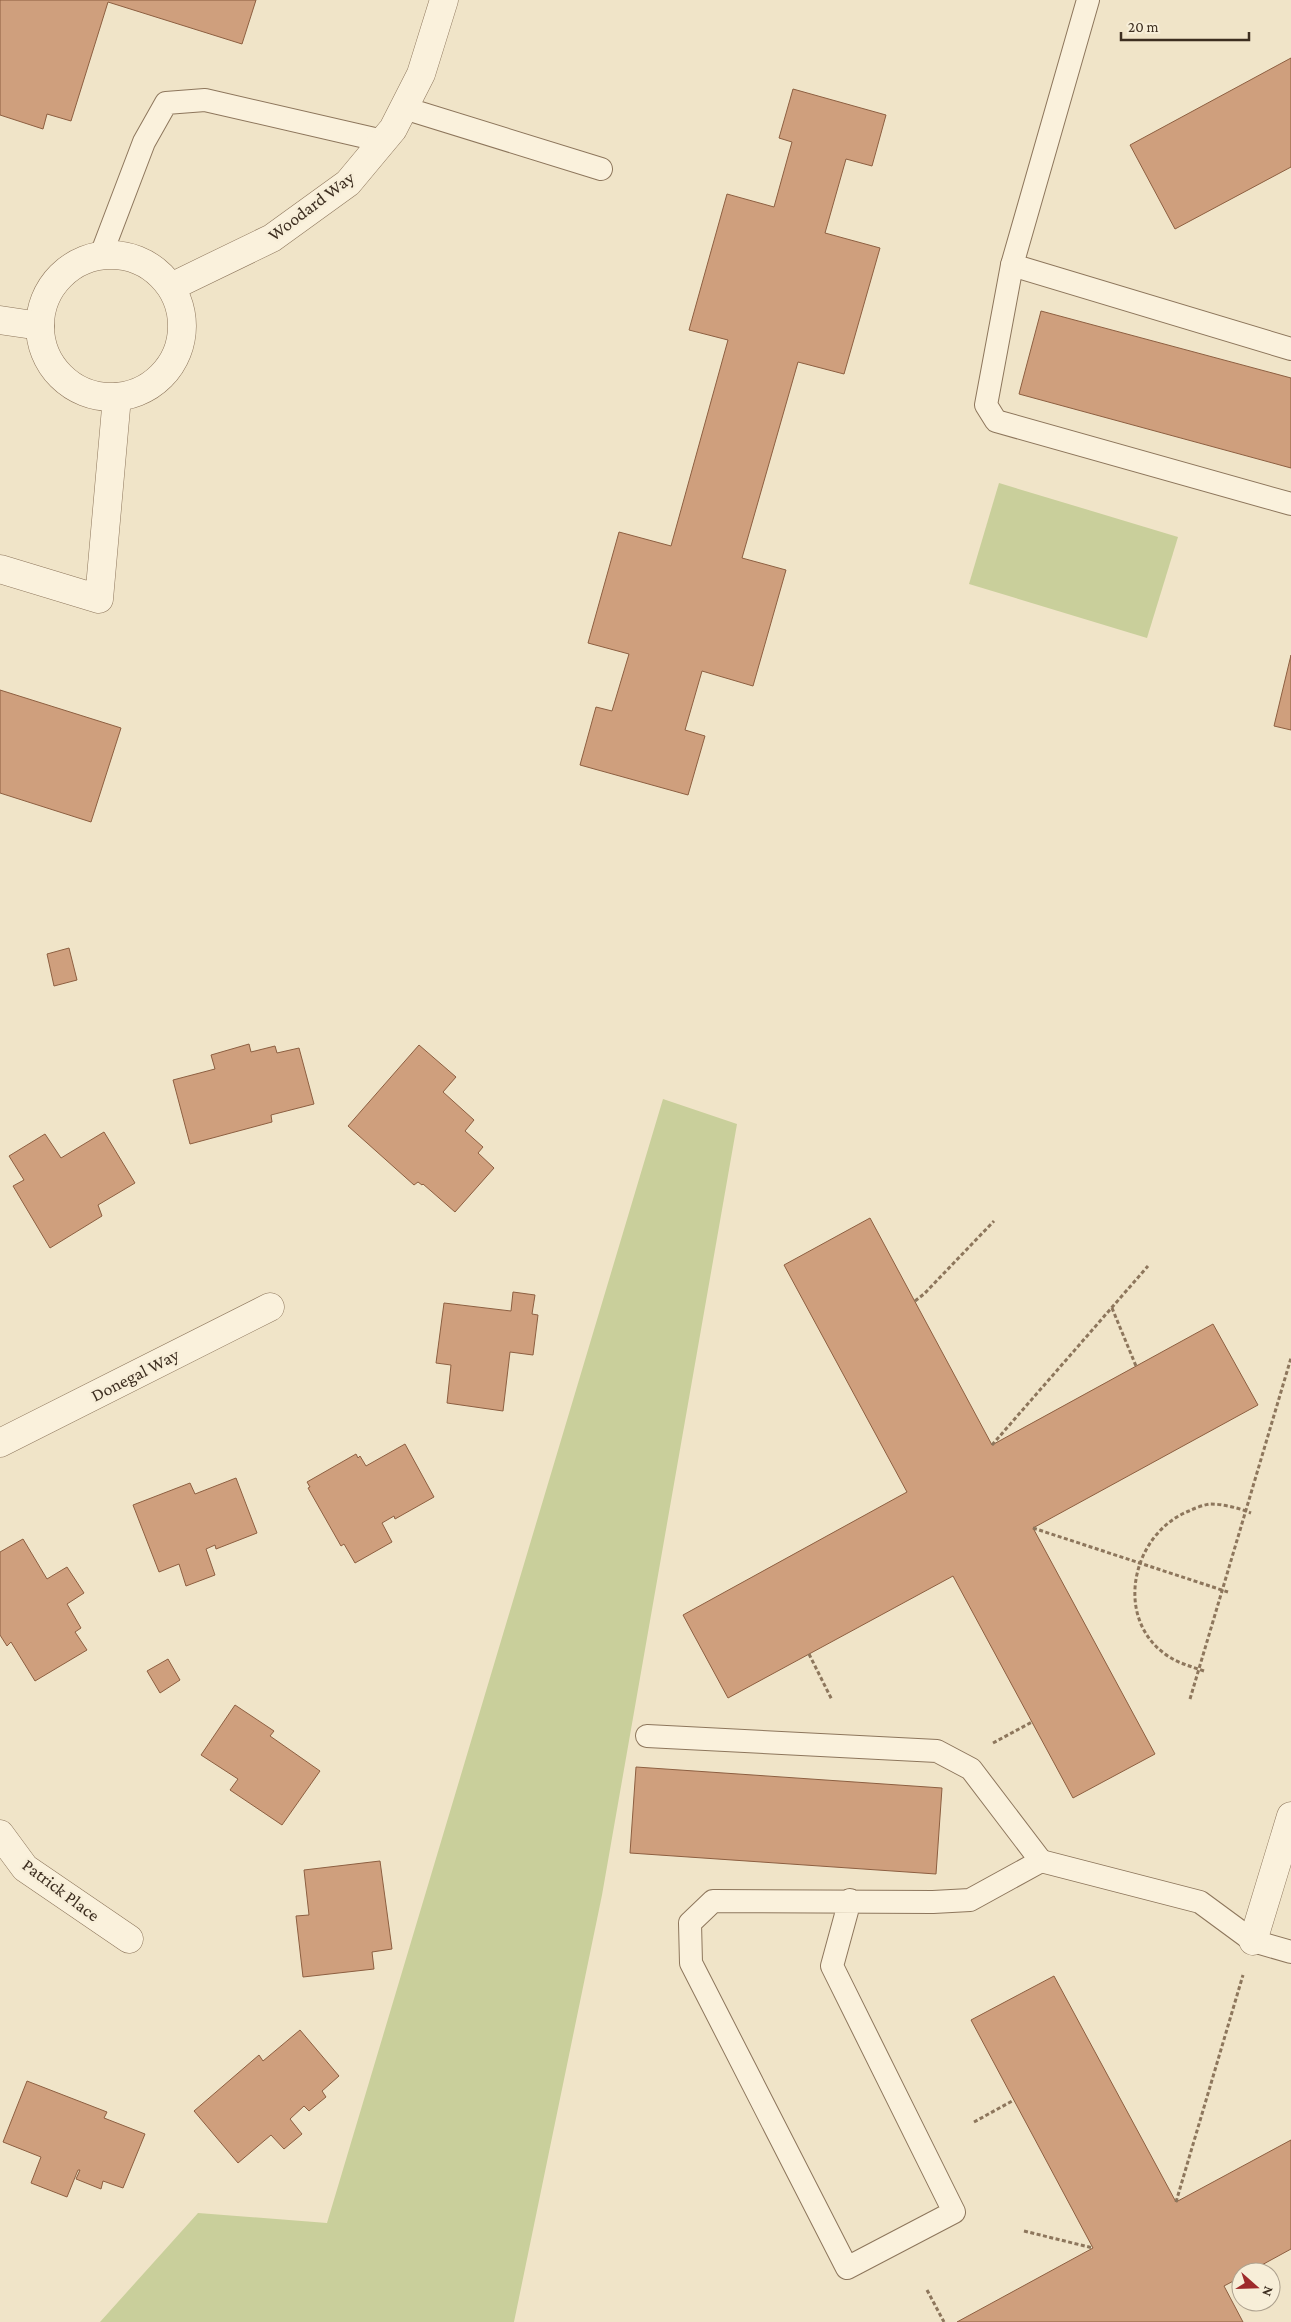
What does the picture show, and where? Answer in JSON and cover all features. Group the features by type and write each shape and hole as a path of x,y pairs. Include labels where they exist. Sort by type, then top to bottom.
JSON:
{"street":[{"name":"Woodard Way","path":"171,287 272,238 348,183 393,129 420,74 444,0"},
{"path":"101,255 121,256 141,261 158,272 171,287 180,310 182,334 176,358 161,377 141,391 117,398 93,396 72,386 55,370 44,349 40,326 44,306 52,288 65,272 81,262 101,255"},
{"path":"0,320 40,326"},
{"path":"0,569 99,599 117,398"},
{"name":"Donegal Way","path":"0,1443 270,1307"},
{"path":"1253,1940 1291,1816"},
{"name":"Patrick Place","path":"0,1834 25,1868 129,1939"}],"lane":[{"path":"1088,0 1012,265 986,405 996,421 1291,504"},
{"path":"101,255 144,142 166,103 205,100 383,141"},
{"path":"404,108 601,170"},
{"path":"1012,265 1291,349"},
{"path":"647,1736 937,1751 971,1769 1041,1861 1200,1902 1253,1940 1291,1952"},
{"path":"850,1900 832,1966 954,2212 847,2268 691,1963 690,1923 713,1901 850,1900 933,1902 970,1900 1041,1861"}],"path":[{"path":"915,1301 924,1294 994,1220"},
{"path":"992,1445 1148,1266"},
{"path":"1112,1308 1136,1366"},
{"path":"1190,1698 1291,1358"},
{"path":"1204,1671 1174,1660 1164,1654 1148,1634 1141,1622 1135,1594 1139,1564 1151,1539 1166,1523 1180,1514 1210,1504 1245,1510 1251,1513"},
{"path":"1033,1528 1228,1592"},
{"path":"809,1654 832,1700"},
{"path":"994,1743 1032,1722"},
{"path":"1176,2202 1253,1940"},
{"path":"974,2122 1014,2100"},
{"path":"1024,2231 1093,2248"},
{"path":"926,2290 944,2322"}],"green space":[{"path":"999,483 1178,537 1147,638 969,584"},
{"path":"663,1099 737,1124 602,1895 514,2322 100,2322 198,2213 327,2223"}],"building":[{"path":"0,0 256,0 242,44 108,2 71,121 47,114 43,129 0,115"},
{"path":"1291,58 1291,167 1175,229 1130,145"},
{"path":"793,89 886,115 872,166 846,159 825,233 880,248 844,374 798,362 742,558 786,570 753,686 702,671 685,730 705,736 688,795 580,765 596,707 612,711 629,654 588,643 619,532 671,546 728,340 689,330 727,194 774,207 792,142 779,138"},
{"path":"1041,311 1291,378 1291,468 1019,394"},
{"path":"1291,655 1291,730 1274,726"},
{"path":"0,690 121,728 91,822 0,793"},
{"path":"69,948 77,980 54,986 47,954"},
{"path":"249,1044 251,1052 275,1046 277,1053 299,1048 314,1104 271,1115 272,1122 190,1144 173,1080 215,1069 211,1055"},
{"path":"419,1045 456,1077 443,1092 474,1120 465,1131 483,1147 478,1153 494,1168 455,1212 423,1184 418,1182 414,1185 348,1126"},
{"path":"104,1132 135,1183 98,1205 102,1216 50,1248 13,1186 24,1180 9,1156 45,1134 61,1158"},
{"path":"870,1218 992,1445 1213,1324 1258,1405 1033,1528 1155,1754 1073,1798 953,1576 728,1698 683,1615 907,1492 784,1265"},
{"path":"513,1292 535,1295 532,1314 538,1315 533,1355 510,1352 503,1411 447,1403 451,1365 436,1363 444,1303 511,1311"},
{"path":"405,1444 434,1497 395,1519 394,1516 382,1523 392,1542 355,1563 344,1544 341,1546 308,1488 310,1487 307,1482 356,1454 358,1458 360,1456 366,1466"},
{"path":"236,1478 257,1533 216,1549 215,1545 206,1549 215,1575 186,1586 179,1564 159,1572 133,1505 190,1483 195,1494"},
{"path":"23,1539 47,1579 67,1567 84,1593 67,1604 81,1628 75,1632 87,1650 35,1681 11,1642 7,1646 0,1635 0,1552"},
{"path":"168,1659 180,1680 160,1693 147,1671"},
{"path":"235,1705 274,1731 270,1736 320,1771 282,1825 230,1790 238,1779 201,1755"},
{"path":"636,1767 942,1788 936,1874 630,1853"},
{"path":"380,1861 392,1949 372,1952 374,1969 303,1977 296,1916 309,1915 304,1870"},
{"path":"1054,1976 1176,2202 1291,2140 1291,2249 1267,2262 1231,2262 1231,2282 1224,2286 1231,2299 1231,2312 1238,2312 1243,2322 957,2322 1093,2248 971,2020"},
{"path":"300,2030 339,2076 322,2091 326,2097 309,2111 304,2106 290,2119 302,2134 284,2149 271,2135 238,2163 194,2111 259,2055 263,2061"},
{"path":"27,2081 107,2112 104,2118 145,2134 123,2188 103,2181 101,2189 76,2179 80,2170 78,2170 67,2197 31,2183 41,2157 3,2142"}]}
